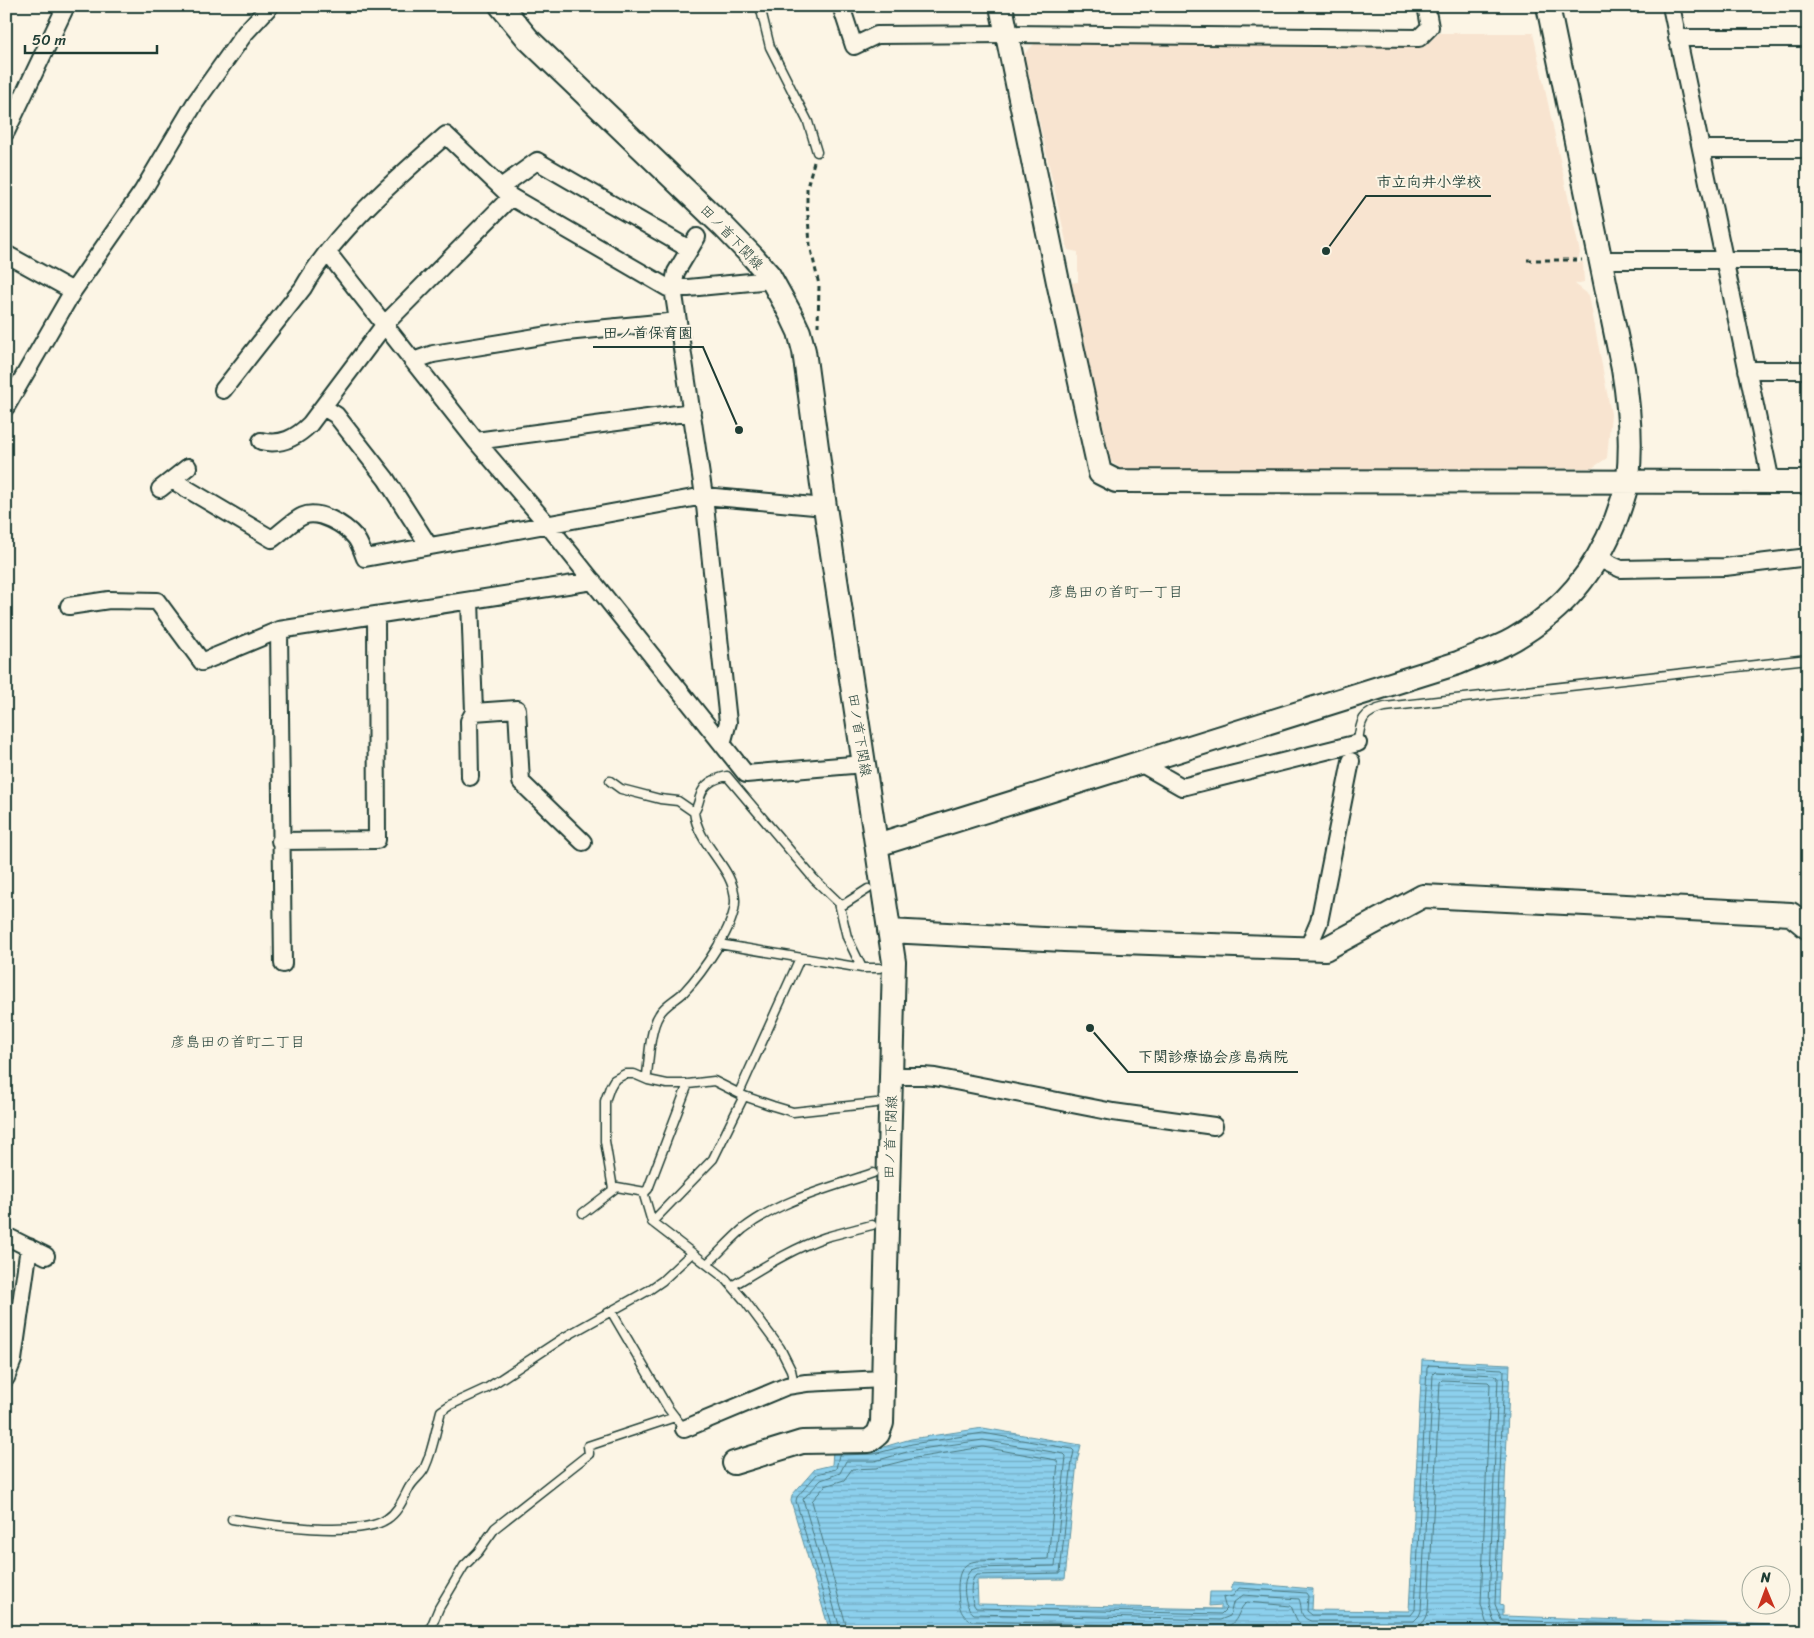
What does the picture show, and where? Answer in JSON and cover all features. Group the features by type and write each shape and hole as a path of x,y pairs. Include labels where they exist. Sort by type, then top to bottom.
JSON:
{"street":[{"path":"6,132 66,6"},
{"path":"6,407 73,290 142,192 195,103 246,33 270,6"},
{"name":"田ノ首下関線","path":"500,6 528,39 753,257 771,280 790,313 802,344 808,377 825,507 894,962 882,1424 878,1434 869,1441 802,1442 734,1463"},
{"path":"841,6 854,46 878,35 1008,34 1419,38 1430,27 1426,6"},
{"path":"1001,6 1100,473 1116,481 1808,482"},
{"path":"877,845 1458,663 1513,639 1546,617 1558,607 1586,576 1605,545 1613,527 1627,482 1630,424 1624,368 1548,6"},
{"path":"1671,6 1771,482"},
{"path":"1677,38 1808,38"},
{"path":"224,390 337,241 392,182 446,134 506,192 668,288 688,288 771,280"},
{"path":"1701,148 1808,149"},
{"path":"261,441 278,443 297,436 310,424 385,324 506,192 537,161 693,243 676,272 673,288 704,496 728,722 722,744"},
{"path":"328,253 476,441 547,524 746,774 864,764"},
{"path":"6,254 73,290"},
{"path":"1600,260 1808,260"},
{"path":"413,361 433,354 566,332 678,321"},
{"path":"1747,370 1808,370"},
{"path":"323,406 336,415 386,479 429,546"},
{"path":"476,441 692,412"},
{"path":"188,467 166,484 272,539 302,517 316,514 335,521 353,535 364,558 704,496 825,507"},
{"path":"1597,558 1621,569 1725,567 1808,557"},
{"path":"69,606 109,600 157,601 202,662 279,630 593,581"},
{"path":"470,601 474,712 469,721 470,776"},
{"path":"280,841 377,840 376,616"},
{"path":"279,630 280,841 283,964"},
{"path":"474,712 517,710 521,782 583,842"},
{"path":"1140,763 1182,787 1358,743"},
{"path":"1307,950 1319,922 1351,760"},
{"path":"890,931 1064,940 1307,950 1326,949 1423,896 1791,914 1808,928"},
{"path":"892,1076 935,1077 1113,1112 1214,1126"},
{"path":"6,1236 46,1256"},
{"path":"6,1378 13,1360 29,1247"},
{"path":"680,1423 794,1384 882,1379"}],"lane":[{"path":"760,6 770,47 808,122 817,152"},
{"path":"1358,743 1360,728 1366,715 1370,711 1385,707 1808,659"},
{"path":"694,812 699,806 702,791 706,785 717,778 727,776 814,879 839,903 843,905 868,889"},
{"path":"610,781 621,789 660,799 678,801 694,812 696,826 722,866 732,886 735,899 734,911 719,944 696,978 682,994 660,1013 656,1022 647,1075 644,1077"},
{"path":"839,903 847,937 862,968"},
{"path":"719,944 862,968 879,968"},
{"path":"652,1222 713,1159 800,958"},
{"path":"613,1189 605,1141 605,1101 614,1080 625,1074 634,1074 648,1080 667,1084 714,1081 742,1094 793,1112 876,1102"},
{"path":"688,1084 648,1189 644,1195 652,1222 707,1264 732,1286 780,1348 791,1370 794,1384"},
{"path":"707,1264 743,1229 761,1217 788,1204 873,1173"},
{"path":"582,1213 617,1186 645,1192"},
{"path":"732,1286 770,1263 802,1247 825,1238 872,1225"},
{"path":"232,1519 264,1525 298,1528 372,1526 381,1523 389,1518 397,1509 410,1485 425,1468 441,1412 450,1405 487,1388 563,1338 662,1281 692,1253"},
{"path":"429,1632 439,1608 464,1566 478,1552 495,1528 590,1454 588,1446 680,1423 638,1360 611,1311"}],"path":[{"path":"802,344 818,334 819,285 810,245 806,202 817,152"},
{"path":"1527,260 1600,260"}],"shaded area":[{"path":"1439,33 1533,33 1580,253 1577,263 1583,262 1584,282 1575,284 1589,295 1611,414 1607,458 1592,468 1124,470 1111,462 1071,283 1078,282 1078,252 1068,250 1024,54 1034,44 1424,47"}],"water":[{"path":"1422,1360 1510,1364 1500,1604 1503,1605 1503,1616 1808,1626 1808,1632 830,1632 791,1501 792,1495 815,1469 832,1465 833,1450 873,1450 911,1439 983,1428 1081,1445 1077,1462 1065,1579 977,1580 978,1604 1221,1609 1221,1605 1209,1606 1210,1592 1231,1592 1233,1582 1313,1589 1312,1610 1409,1611"}],"place":[{"name":"市立向井小学校","path":"1326,251"},
{"name":"田ノ首保育園","path":"739,430"},
{"name":"下関診療協会彦島病院","path":"1090,1028"}],"district":[{"name":"彦島田の首町一丁目","path":"1116,592"},
{"name":"彦島田の首町二丁目","path":"238,1042"}]}
